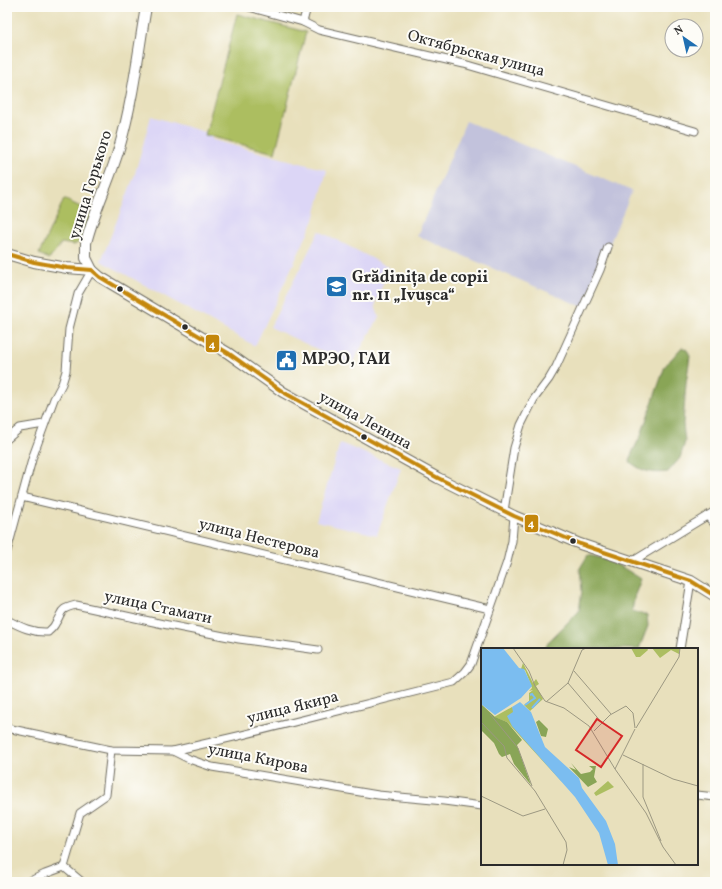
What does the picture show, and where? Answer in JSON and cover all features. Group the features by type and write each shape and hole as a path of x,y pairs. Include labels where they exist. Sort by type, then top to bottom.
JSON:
{"street":[{"name":"улица Горького","path":"92,270 86,258 86,243 124,132 146,7"},
{"name":"Октябрьская улица","path":"249,7 303,22 319,30 464,64 695,131"},
{"path":"303,22 307,7"},
{"path":"504,511 514,448 521,425 534,399 556,367 600,270 608,247"},
{"path":"7,254 34,262 67,268 92,270 78,294 70,328 66,371 62,384 44,424 33,456 7,551"},
{"name":"улица Ленина","path":"92,270 100,277 228,353 283,392 438,478 514,516 580,544 691,581 715,596"},
{"path":"7,439 20,428 44,424"},
{"name":"улица Нестерова","path":"22,497 490,609"},
{"path":"633,561 715,510"},
{"name":"улица Якира","path":"173,751 454,682 471,664 507,562 512,541 514,516"},
{"path":"707,516 715,524"},
{"path":"680,648 691,581"},
{"name":"улица Стамати","path":"7,620 22,628 38,632 48,632 55,625 60,612 66,608 76,605 231,637 318,650"},
{"name":"улица Кирова","path":"7,728 111,750 173,751 189,759 212,767 378,795 444,800 481,806"},
{"path":"64,867 80,813 106,795 111,750"},
{"path":"698,796 715,797"},
{"path":"28,882 64,867"},
{"path":"64,867 82,882"}],"shaded area":[{"path":"151,116 208,133 213,140 327,170 314,220 255,346 101,261 134,177"},
{"path":"466,121 632,191 583,307 417,236"},
{"name":"Grădinița de copii nr. 11 „Ivușca“","path":"319,231 389,267 375,306 379,317 351,365 270,327"},
{"path":"340,443 401,468 377,535 316,521"}],"green space":[{"path":"237,14 306,32 275,153 205,135"},
{"path":"64,199 89,211 91,215 81,241 74,245 61,243 49,259 39,254"},
{"path":"682,347 687,350 690,356 683,424 685,442 680,458 668,472 648,472 630,462 632,453 641,435 665,366"},
{"path":"588,555 616,564 641,579 635,595 632,611 647,615 648,626 639,648 546,648 549,641 579,611 582,591 580,568"}],"transit line":[{"name":"4","path":"7,254 34,262 67,268 92,270 100,277 228,353 283,392 438,478 514,516 580,544 691,581 715,596"}],"place":[{"name":"Grădinița de copii nr. 11 „Ivușca“","path":"336,287"},
{"name":"МРЭО, ГАИ","path":"287,360"}]}
